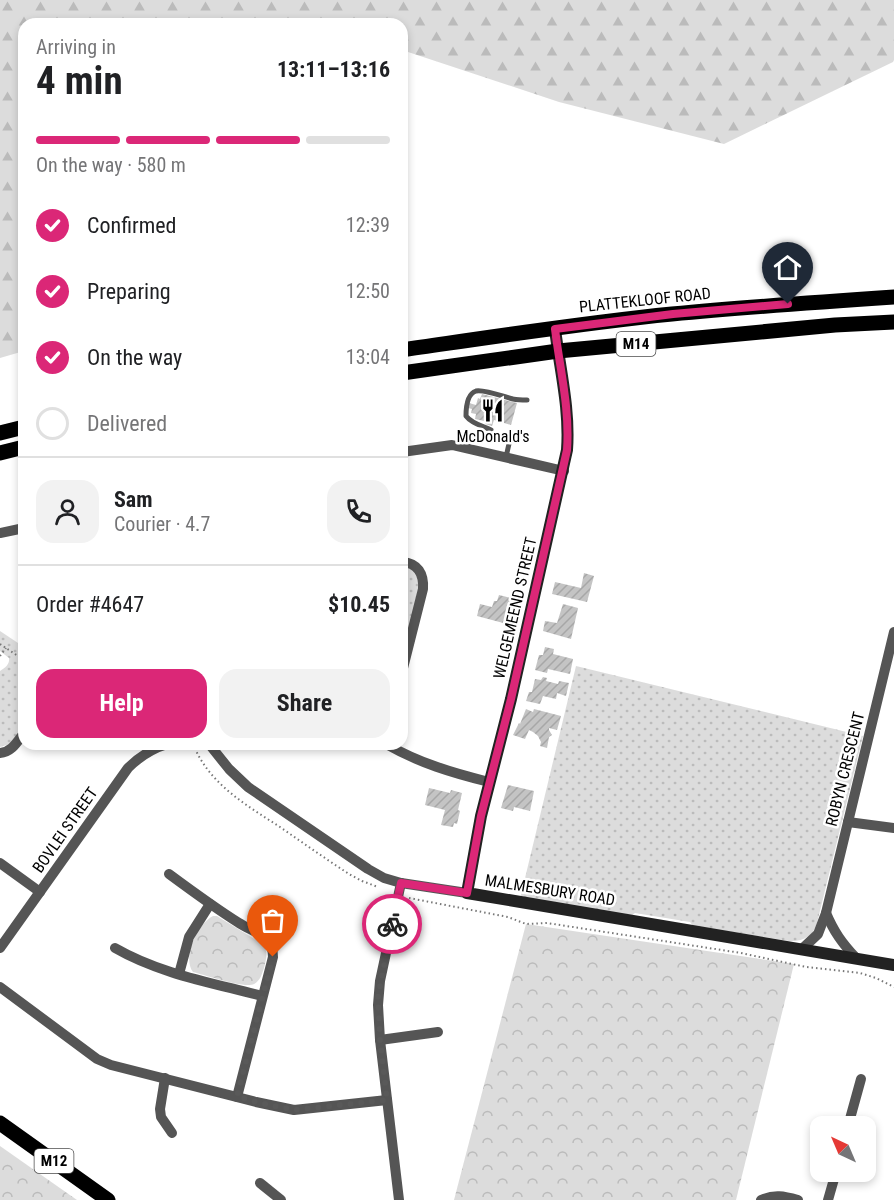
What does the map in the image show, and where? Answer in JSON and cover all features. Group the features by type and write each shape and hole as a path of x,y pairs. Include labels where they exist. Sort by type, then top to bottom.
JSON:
{"main road":[{"name":"PLATTEKLOOF ROAD","path":"408,349 673,314 894,297"},
{"name":"M14","path":"408,372 558,351 835,325 894,322"},
{"path":"0,433 18,428"},
{"path":"0,453 18,448"},
{"name":"M12","path":"0,1123 108,1200"}],"street":[{"name":"WELGEMEEND STREET","path":"467,893 481,816 511,699 564,471 569,430 567,400 555,329"},
{"path":"408,451 452,444 564,471"},
{"path":"0,533 18,529"},
{"path":"408,562 417,567 423,579 423,589 408,648"},
{"name":"ROBYN CRESCENT","path":"802,949 818,934 826,913 894,632"},
{"path":"0,753 7,752 18,741"},
{"name":"BOVLEI STREET","path":"0,948 128,768 150,750"},
{"name":"MALMESBURY ROAD","path":"214,750 228,769 248,787 384,878 401,883 894,965"},
{"path":"399,750 447,772 489,782"},
{"path":"848,822 894,828"},
{"path":"0,863 40,892"},
{"path":"169,874 240,924 264,937 273,948 273,957 237,1096"},
{"path":"399,1200 380,1040 378,997 401,883"},
{"path":"179,974 189,937 210,904"},
{"path":"826,913 840,942 856,958"},
{"path":"115,948 132,958 162,969 262,996"},
{"path":"0,987 97,1059 111,1065 294,1110 387,1100"},
{"path":"380,1040 438,1032"},
{"path":"165,1078 160,1109 161,1117 172,1133"},
{"path":"851,1116 861,1079"},
{"path":"828,1200 833,1182"},
{"path":"260,1183 281,1200"},
{"path":"761,1200 777,1196 798,1200"}],"lane":[{"path":"491,430 474,423 466,416 470,396 474,392 481,391 516,400 527,400"},
{"path":"506,457 511,435"}],"path":[{"path":"0,644 18,656"},
{"path":"0,656 6,648"},
{"path":"197,750 214,778 237,798 350,874 380,888"},
{"path":"406,897 508,917 526,924 547,923 741,953 806,967 860,973 894,987"}],"green space":[{"path":"0,0 894,0 893,62 724,144 559,102 408,52 408,18 18,18 18,353 0,358"},
{"path":"408,567 414,571 420,582 408,633"},
{"path":"0,631 18,643 18,733 10,744 0,747 0,671 7,666 9,658 0,651"},
{"path":"576,666 863,736 817,923 810,935 803,939 789,941 693,926 690,922 635,913 631,916 520,899"},
{"path":"213,916 217,916 264,945 266,959 264,968 254,984 234,983 193,972 190,966 190,950 202,926"},
{"path":"526,924 794,964 736,1200 454,1200"},
{"path":"0,1146 77,1200 0,1200"}],"building":[{"name":"McDonald's","path":"482,394 517,403 511,425 494,420 492,426 485,424 487,418 485,417 484,421 475,419 476,414 471,413 472,409 468,408 469,403 476,405"},
{"path":"584,573 594,576 587,602 552,594 555,582 581,588"},
{"path":"499,595 511,598 507,624 477,616 480,604 492,607"},
{"path":"563,604 578,608 571,639 543,631 545,621 557,623"},
{"path":"545,647 554,649 553,654 573,659 570,674 548,669 547,673 535,670 539,655 543,655"},
{"path":"543,677 547,678 546,681 558,684 559,681 569,683 566,696 557,693 556,699 543,696 540,704 526,701 529,692 532,692 535,679 541,680"},
{"path":"526,709 561,716 557,730 549,728 552,735 549,737 547,748 540,746 538,736 529,730 525,739 513,735"},
{"path":"508,785 534,791 530,811 514,807 513,811 501,808"},
{"path":"429,788 462,793 457,824 454,823 453,827 441,825 445,810 425,805"}],"way so far":[{"path":"273,957 237,1096 294,1110 387,1100 378,997 392,924"}],"place":[{"name":"McDonald's","path":"493,411"}],"route":[{"path":"392,924 401,883 467,893 481,816 511,699 567,450 569,430 567,400 555,329 673,314 788,304"}]}
